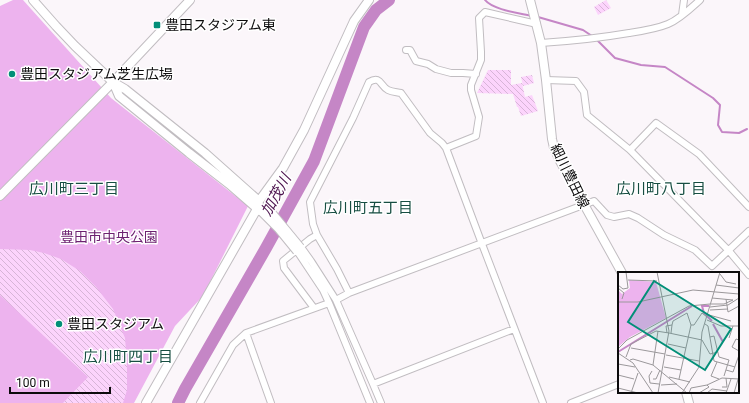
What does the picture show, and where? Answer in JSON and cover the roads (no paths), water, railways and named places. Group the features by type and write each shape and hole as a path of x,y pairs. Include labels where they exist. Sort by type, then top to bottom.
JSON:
{"street":[{"path":"32,0 113,82 126,89 205,153 261,207 279,229 311,261 336,300 381,403"},
{"path":"0,196 113,82 190,0"},
{"path":"146,403 283,168 304,130 354,20 369,0"},
{"name":"細川豊田線","path":"530,0 541,43 551,134 554,148 584,206 621,272"},
{"path":"682,15 684,0"},
{"path":"541,43 600,38 654,29 668,24 678,18 700,0"},
{"path":"446,148 476,136 479,117 471,90 471,85 481,60 479,18 484,12 537,24"},
{"path":"406,50 410,50 416,61 428,64 436,69 451,73 476,74"},
{"path":"349,293 317,235 313,225 310,202 353,118 369,82 377,80 386,89 401,93 430,133 446,148 542,403"},
{"path":"546,80 576,81 584,92 587,115 630,150 729,250 749,275"},
{"path":"630,150 656,123 699,154 749,207"},
{"path":"336,300 349,293 594,201 607,215 614,217 629,214 638,218 664,235 696,250 712,266 749,231"},
{"path":"314,308 284,268 282,261 317,235"},
{"path":"299,249 329,303 370,403"},
{"path":"200,403 233,345 246,333 329,303"},
{"path":"373,384 514,329"},
{"path":"246,333 271,403"},
{"path":"571,403 618,384"},
{"path":"686,393 689,403"}],"waterway":[{"name":"加茂川","path":"178,403 314,161 364,27 376,10 389,0"},
{"path":"485,0 500,9 532,16"},
{"path":"538,17 583,30 592,36"},
{"path":"597,40 615,58 641,65 665,67 713,98 720,105 718,125 722,132 739,133 747,129"}],"place":[{"name":"豊田スタジアム東","path":"157,25"},
{"name":"豊田スタジアム芝生広場","path":"12,74"},
{"name":"豊田スタジアム","path":"59,324"}],"district":[{"name":"広川町三丁目","path":"74,189"},
{"name":"広川町八丁目","path":"661,189"},
{"name":"広川町五丁目","path":"368,208"},
{"name":"広川町四丁目","path":"128,357"}],"park label":[{"name":"豊田市中央公園","path":"109,237"}]}
